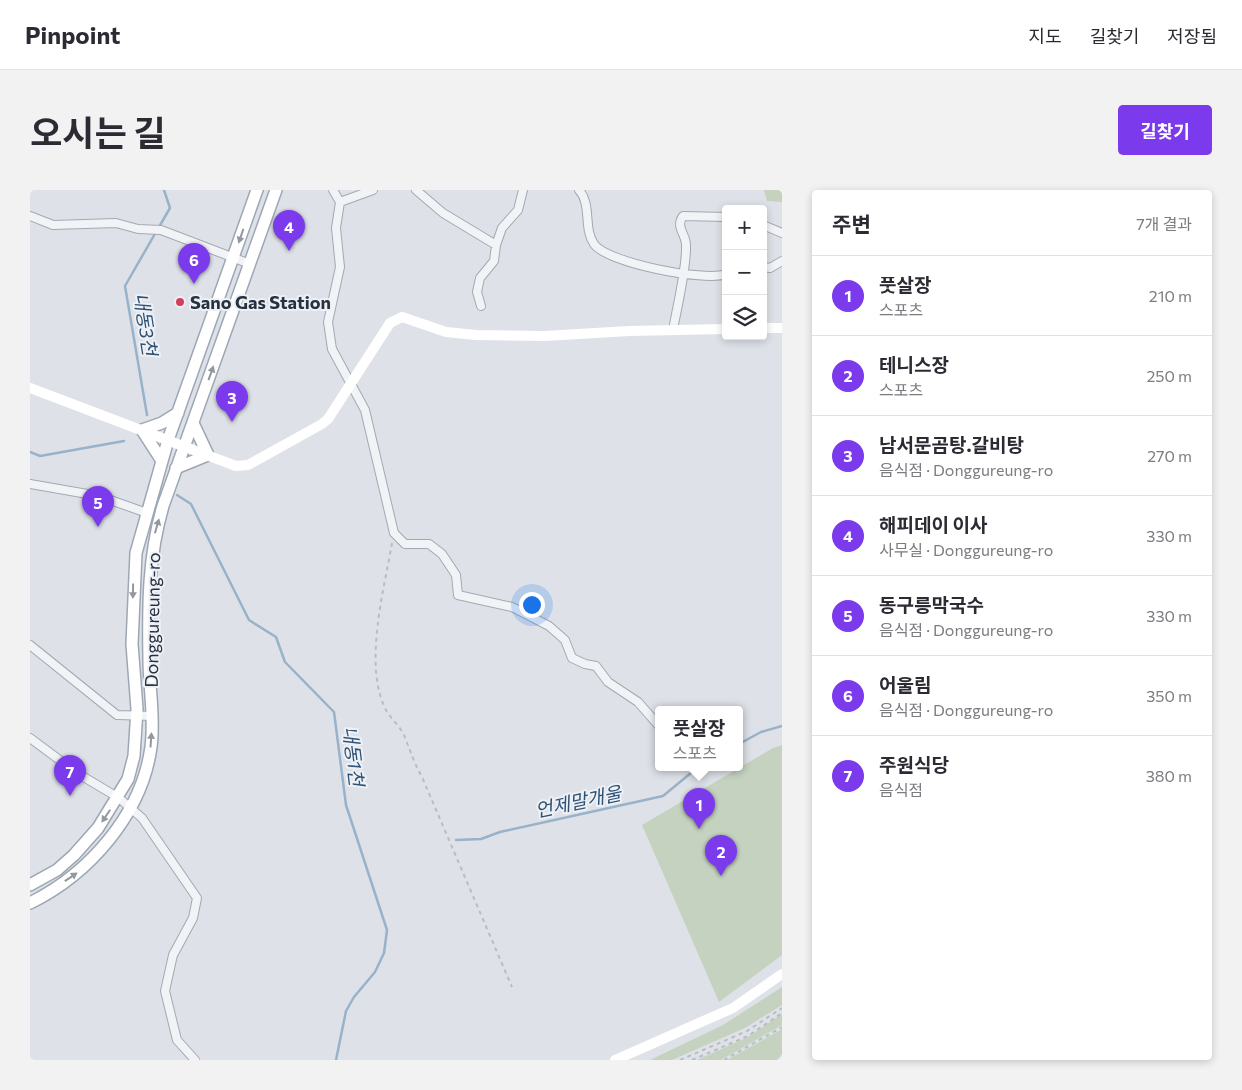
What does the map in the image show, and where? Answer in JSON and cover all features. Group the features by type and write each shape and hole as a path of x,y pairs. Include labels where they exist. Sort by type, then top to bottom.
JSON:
{"main road":[{"name":"Donggureung-ro","path":"30,885 57,870 74,855 98,828 128,780 134,756 137,715 132,644 133,582 136,552 168,440 257,190"},
{"name":"Donggureung-ro","path":"30,902 80,871 110,838 131,807 151,748 153,716 149,661 149,584 153,539 176,468 276,190"},
{"path":"162,461 142,430 162,423 178,413"},
{"path":"176,468 208,455 192,423"}],"street":[{"path":"333,190 340,202 336,228 340,267 328,322 332,349 365,410 394,533 405,544 429,544 442,554 456,575 458,596 512,607 549,626 565,640 572,658 585,664 596,666 608,682 638,702 655,721"},
{"path":"340,202 373,190"},
{"path":"416,190 443,213 496,245"},
{"path":"481,306 477,292 480,278 494,262 496,245 502,228 518,210 523,190"},
{"path":"579,190 584,195 588,232 596,246 629,263 682,273 718,277 722,276"},
{"path":"30,216 53,225 116,223 138,229 157,230 250,264"},
{"path":"673,330 686,244 679,226 683,216 722,217"},
{"path":"767,227 782,233"},
{"path":"767,268 770,268 782,261"},
{"path":"30,388 236,466 248,465 322,424 390,323 402,316 446,332 476,336 545,336 722,329"},
{"path":"767,328 782,328"},
{"path":"30,484 99,496 147,513"},
{"path":"30,645 117,715 153,716"},
{"path":"30,738 77,773 131,807 142,818 197,898 193,918 173,955 165,991 177,1040 194,1060"},
{"path":"615,1060 733,1008 782,974"}],"path":[{"path":"394,533 377,626 378,683 386,710 404,733 412,760 422,777 512,987"},
{"path":"680,1060 747,1032 782,1008"},
{"path":"695,1059 748,1036 782,1013"},
{"path":"724,1060 782,1027"}],"green space":[{"path":"764,190 782,190 782,202 767,201"},
{"path":"782,745 782,955 719,1002 642,825 734,771 743,771 743,766 773,748"},
{"path":"782,987 782,1005 745,1028 672,1060 650,1060 723,1025"},
{"path":"782,1014 782,1025 721,1060 697,1060 748,1037"},
{"path":"782,1029 782,1054 777,1060 727,1060"}],"waterway":[{"name":"내동3천","path":"159,227 170,208 164,190"},
{"name":"내동3천","path":"147,415 125,286 156,232"},
{"name":"내동1천","path":"30,452 40,456 124,441"},
{"name":"내동1천","path":"177,495 191,504 249,620 276,637 285,662 334,712 346,805 387,930 384,953 375,972 354,997 346,1011 336,1060"},
{"name":"언제말개울","path":"743,742 761,732 782,726"},
{"name":"언제말개울","path":"456,840 481,839 500,832 663,796 693,771"}],"place":[{"name":"해피데이 이사","path":"289,251"},
{"name":"어울림","path":"194,284"},
{"name":"Sano Gas Station","path":"180,302"},
{"name":"남서문곰탕.갈비탕","path":"232,422"},
{"name":"동구릉막국수","path":"98,527"},
{"name":"주원식당","path":"70,796"},
{"name":"풋살장","path":"699,829"},
{"name":"테니스장","path":"721,876"}]}
